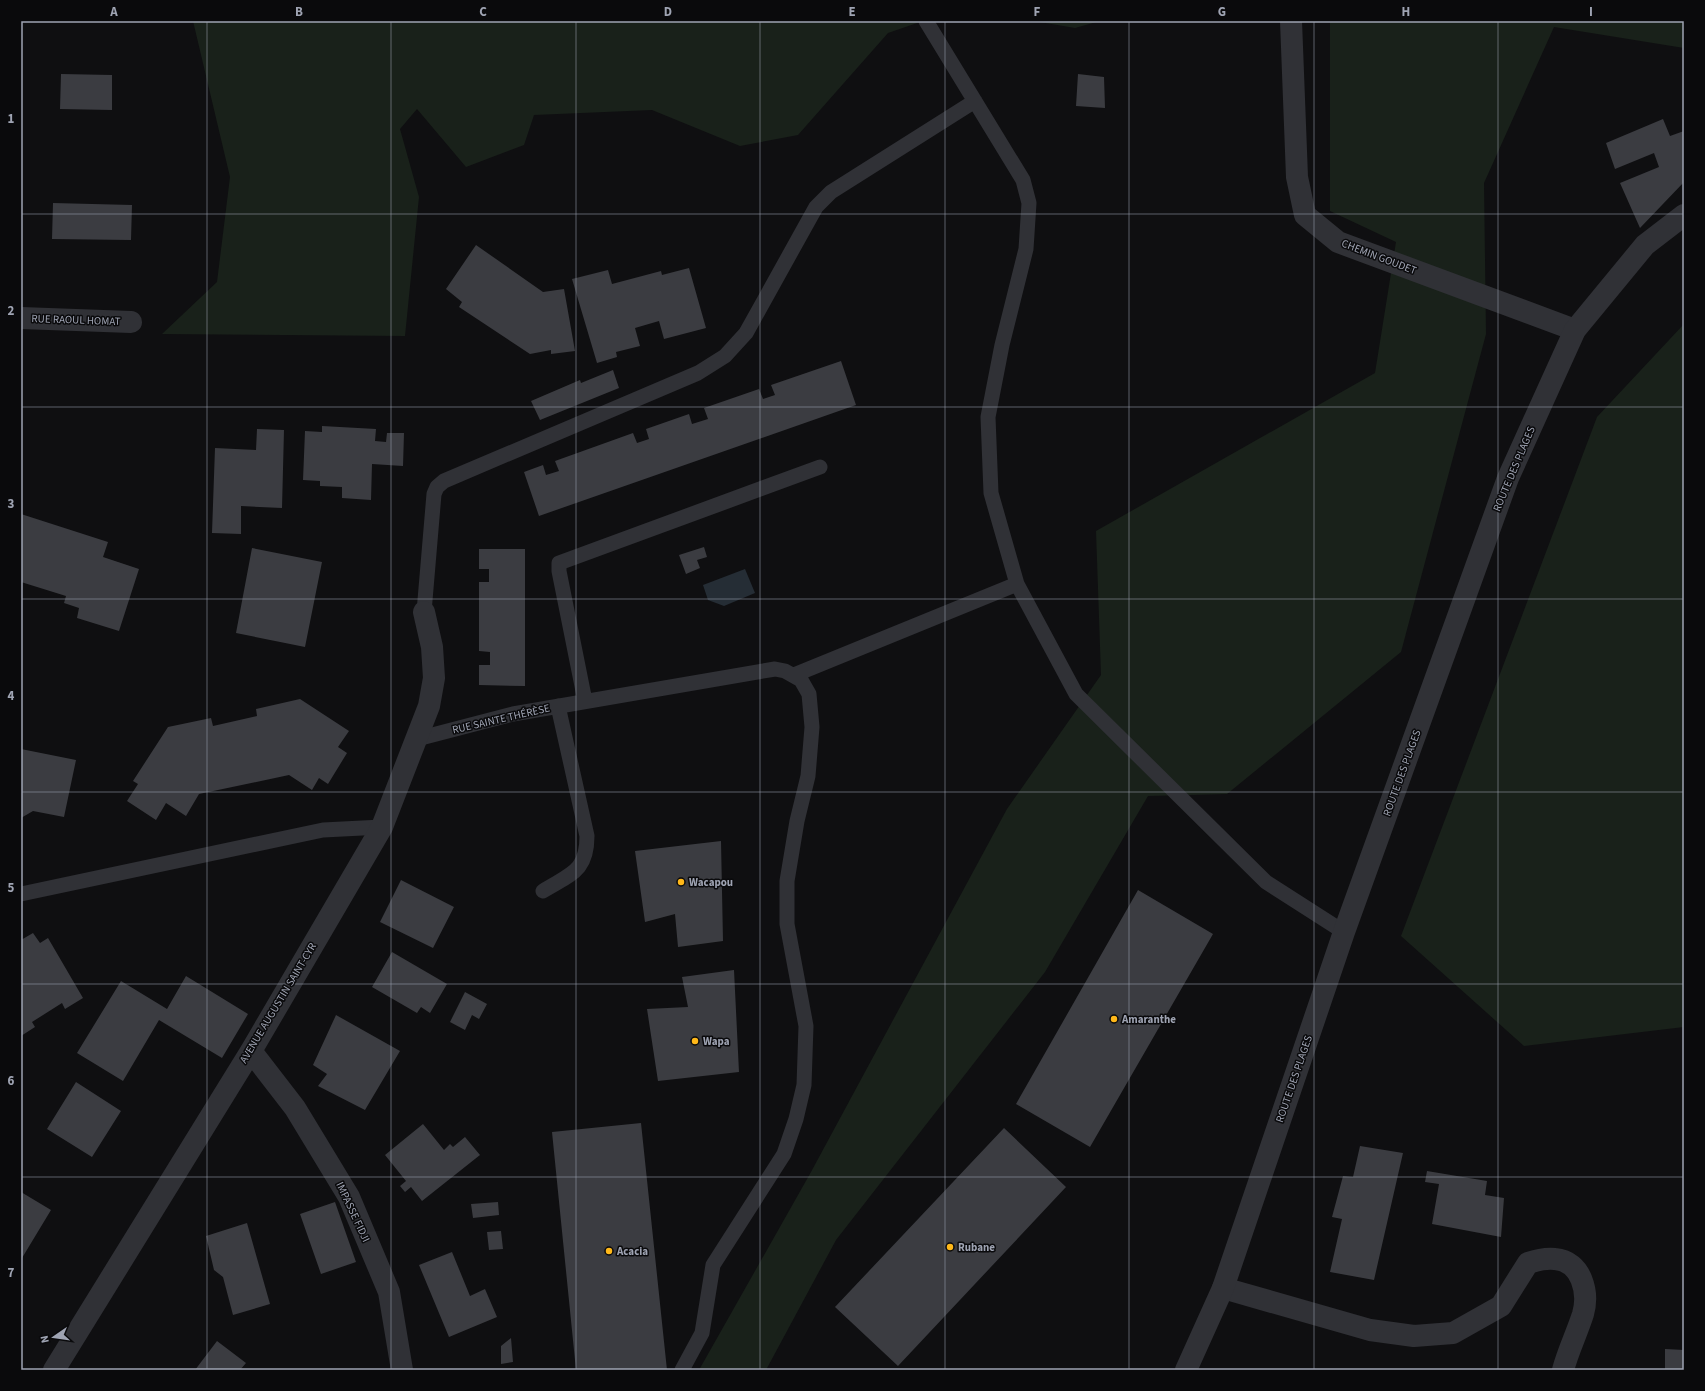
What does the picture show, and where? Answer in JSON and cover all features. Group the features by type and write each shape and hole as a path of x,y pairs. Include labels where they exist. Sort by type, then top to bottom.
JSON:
{"street":[{"name":"CHEMIN GOUDET","path":"1291,21 1297,177 1305,215 1338,242 1575,330"},
{"name":"ROUTE DES PLAGES","path":"1186,1370 1223,1288 1344,932 1508,478 1575,330 1645,245 1684,215"},
{"name":"RUE RAOUL HOMAT","path":"21,318 131,322"},
{"name":"AVENUE AUGUSTIN SAINT-CYR","path":"54,1370 251,1051 382,827 429,706 434,678 432,648 424,612"},
{"name":"IMPASSE FIDJI","path":"251,1051 295,1108 348,1197 389,1292 402,1370"},
{"path":"1223,1288 1370,1330 1414,1336 1452,1332 1501,1306 1528,1263 1541,1259 1556,1258 1572,1265 1583,1280 1584,1297 1583,1313 1562,1370"}],"lane":[{"path":"926,21 1023,180 1029,203 1026,249 1002,345 988,417 991,493 1017,584 1076,694 1266,882 1344,932"},
{"path":"424,612 434,494 437,487 444,481 698,373 725,356 746,333 816,207 831,192 975,101"},
{"path":"584,701 559,571 559,563 820,467"},
{"path":"794,675 1017,584"},
{"name":"RUE SAINTE THÉRÈSE","path":"417,739 513,714 584,701 775,670 794,675"},
{"path":"682,1370 702,1333 713,1265 784,1154 796,1119 804,1085 806,1026 786,924 787,881 797,821 808,776 812,727 809,694 802,680 794,675"},
{"path":"543,891 579,869 587,850 587,836 558,706"},
{"path":"21,894 323,830 382,827"}],"shaded area":[{"path":"193,21 923,21 888,33 798,135 740,146 652,110 534,115 524,145 466,167 417,109 400,129 419,197 405,336 162,334 217,282 230,177"},
{"path":"1034,21 1100,21 1075,28"},
{"path":"1330,21 1684,21 1684,48 1554,27 1484,183 1486,334 1401,652 1227,794 1148,796 1045,972 836,1240 766,1370 699,1370 811,1172 1007,809 1101,675 1096,531 1375,373 1396,242 1330,211"},
{"path":"1684,324 1684,1027 1524,1046 1401,936 1597,417"},
{"path":"745,569 755,593 724,606 708,600 703,585"}],"building":[{"path":"61,74 112,75 112,110 60,109"},
{"path":"1078,74 1104,77 1105,108 1076,106"},
{"path":"1663,119 1670,136 1684,131 1684,182 1640,228 1620,183 1659,167 1654,153 1615,169 1606,143"},
{"path":"53,203 132,205 131,240 52,239"},
{"path":"476,245 543,292 564,289 575,351 551,354 551,350 530,354 459,307 462,302 446,289"},
{"path":"689,268 706,328 664,339 659,321 635,328 640,346 616,352 617,357 597,363 572,279 608,270 612,284 661,271 662,275"},
{"path":"841,361 856,405 539,516 524,472 543,465 546,475 559,471 555,461 633,433 637,443 649,439 646,429 689,414 692,424 708,419 704,408 759,389 763,399 775,395 771,385"},
{"path":"613,370 619,388 540,420 531,401 580,380 581,383"},
{"path":"322,426 376,429 375,441 386,442 387,433 404,433 403,466 372,464 371,500 342,498 342,487 320,486 320,481 303,480 305,431 322,432"},
{"path":"257,429 284,430 282,508 241,506 241,534 212,533 215,448 256,450"},
{"path":"21,514 108,542 103,557 139,569 119,631 77,618 79,608 64,603 66,596 21,582"},
{"path":"704,547 707,557 697,560 700,568 686,574 679,555"},
{"path":"252,548 322,562 305,647 236,633"},
{"path":"479,549 525,549 525,686 479,685 479,665 490,665 490,652 479,651 479,582 489,582 489,569 479,569"},
{"path":"300,699 349,731 338,747 347,753 328,784 319,778 312,790 289,775 199,794 186,816 166,803 156,820 127,801 138,784 133,781 168,727 211,718 213,726 257,716 256,709"},
{"path":"21,749 76,760 64,817 33,811 21,818"},
{"name":"Wacapou","path":"721,841 723,941 678,947 675,914 645,922 635,851"},
{"path":"401,880 454,907 433,948 380,922"},
{"name":"Amaranthe","path":"1138,890 1213,934 1090,1147 1016,1104"},
{"path":"33,933 40,943 48,938 83,998 65,1009 62,1003 32,1022 35,1027 21,1036 21,940"},
{"path":"392,952 447,984 430,1013 421,1007 417,1013 372,987"},
{"name":"Wapa","path":"734,970 739,1072 658,1081 647,1009 688,1007 682,977"},
{"path":"186,976 248,1014 222,1058 159,1020 123,1081 77,1053 121,981 167,1009"},
{"path":"465,992 487,1004 479,1019 472,1015 465,1030 450,1022"},
{"path":"336,1015 400,1051 365,1110 318,1086 327,1074 313,1065"},
{"path":"76,1082 121,1111 92,1157 47,1129"},
{"name":"Acacia","path":"641,1123 667,1370 576,1370 552,1132"},
{"path":"423,1124 444,1150 450,1144 453,1147 465,1137 480,1155 422,1201 411,1187 405,1192 400,1186 406,1181 385,1155"},
{"name":"Rubane","path":"1004,1128 1066,1187 898,1366 835,1307"},
{"path":"1360,1146 1403,1153 1374,1280 1330,1272 1342,1219 1332,1217 1343,1176 1353,1177"},
{"path":"1427,1171 1487,1181 1485,1195 1504,1198 1501,1237 1432,1224 1439,1184 1425,1182"},
{"path":"21,1192 51,1210 22,1258 21,1257"},
{"path":"335,1202 356,1262 321,1274 300,1214"},
{"path":"498,1202 499,1215 473,1218 471,1204"},
{"path":"247,1223 270,1304 233,1315 223,1277 214,1270 206,1236"},
{"path":"501,1231 503,1249 489,1250 487,1232"},
{"path":"452,1252 470,1296 485,1289 497,1317 449,1337 419,1265"},
{"path":"511,1338 513,1362 501,1364 501,1346"},
{"path":"217,1341 246,1363 240,1370 195,1370"},
{"path":"1665,1349 1684,1350 1684,1370 1665,1370"}],"place":[{"name":"Wacapou","path":"681,882"},
{"name":"Amaranthe","path":"1114,1019"},
{"name":"Wapa","path":"695,1041"},
{"name":"Rubane","path":"950,1247"},
{"name":"Acacia","path":"609,1251"}]}
